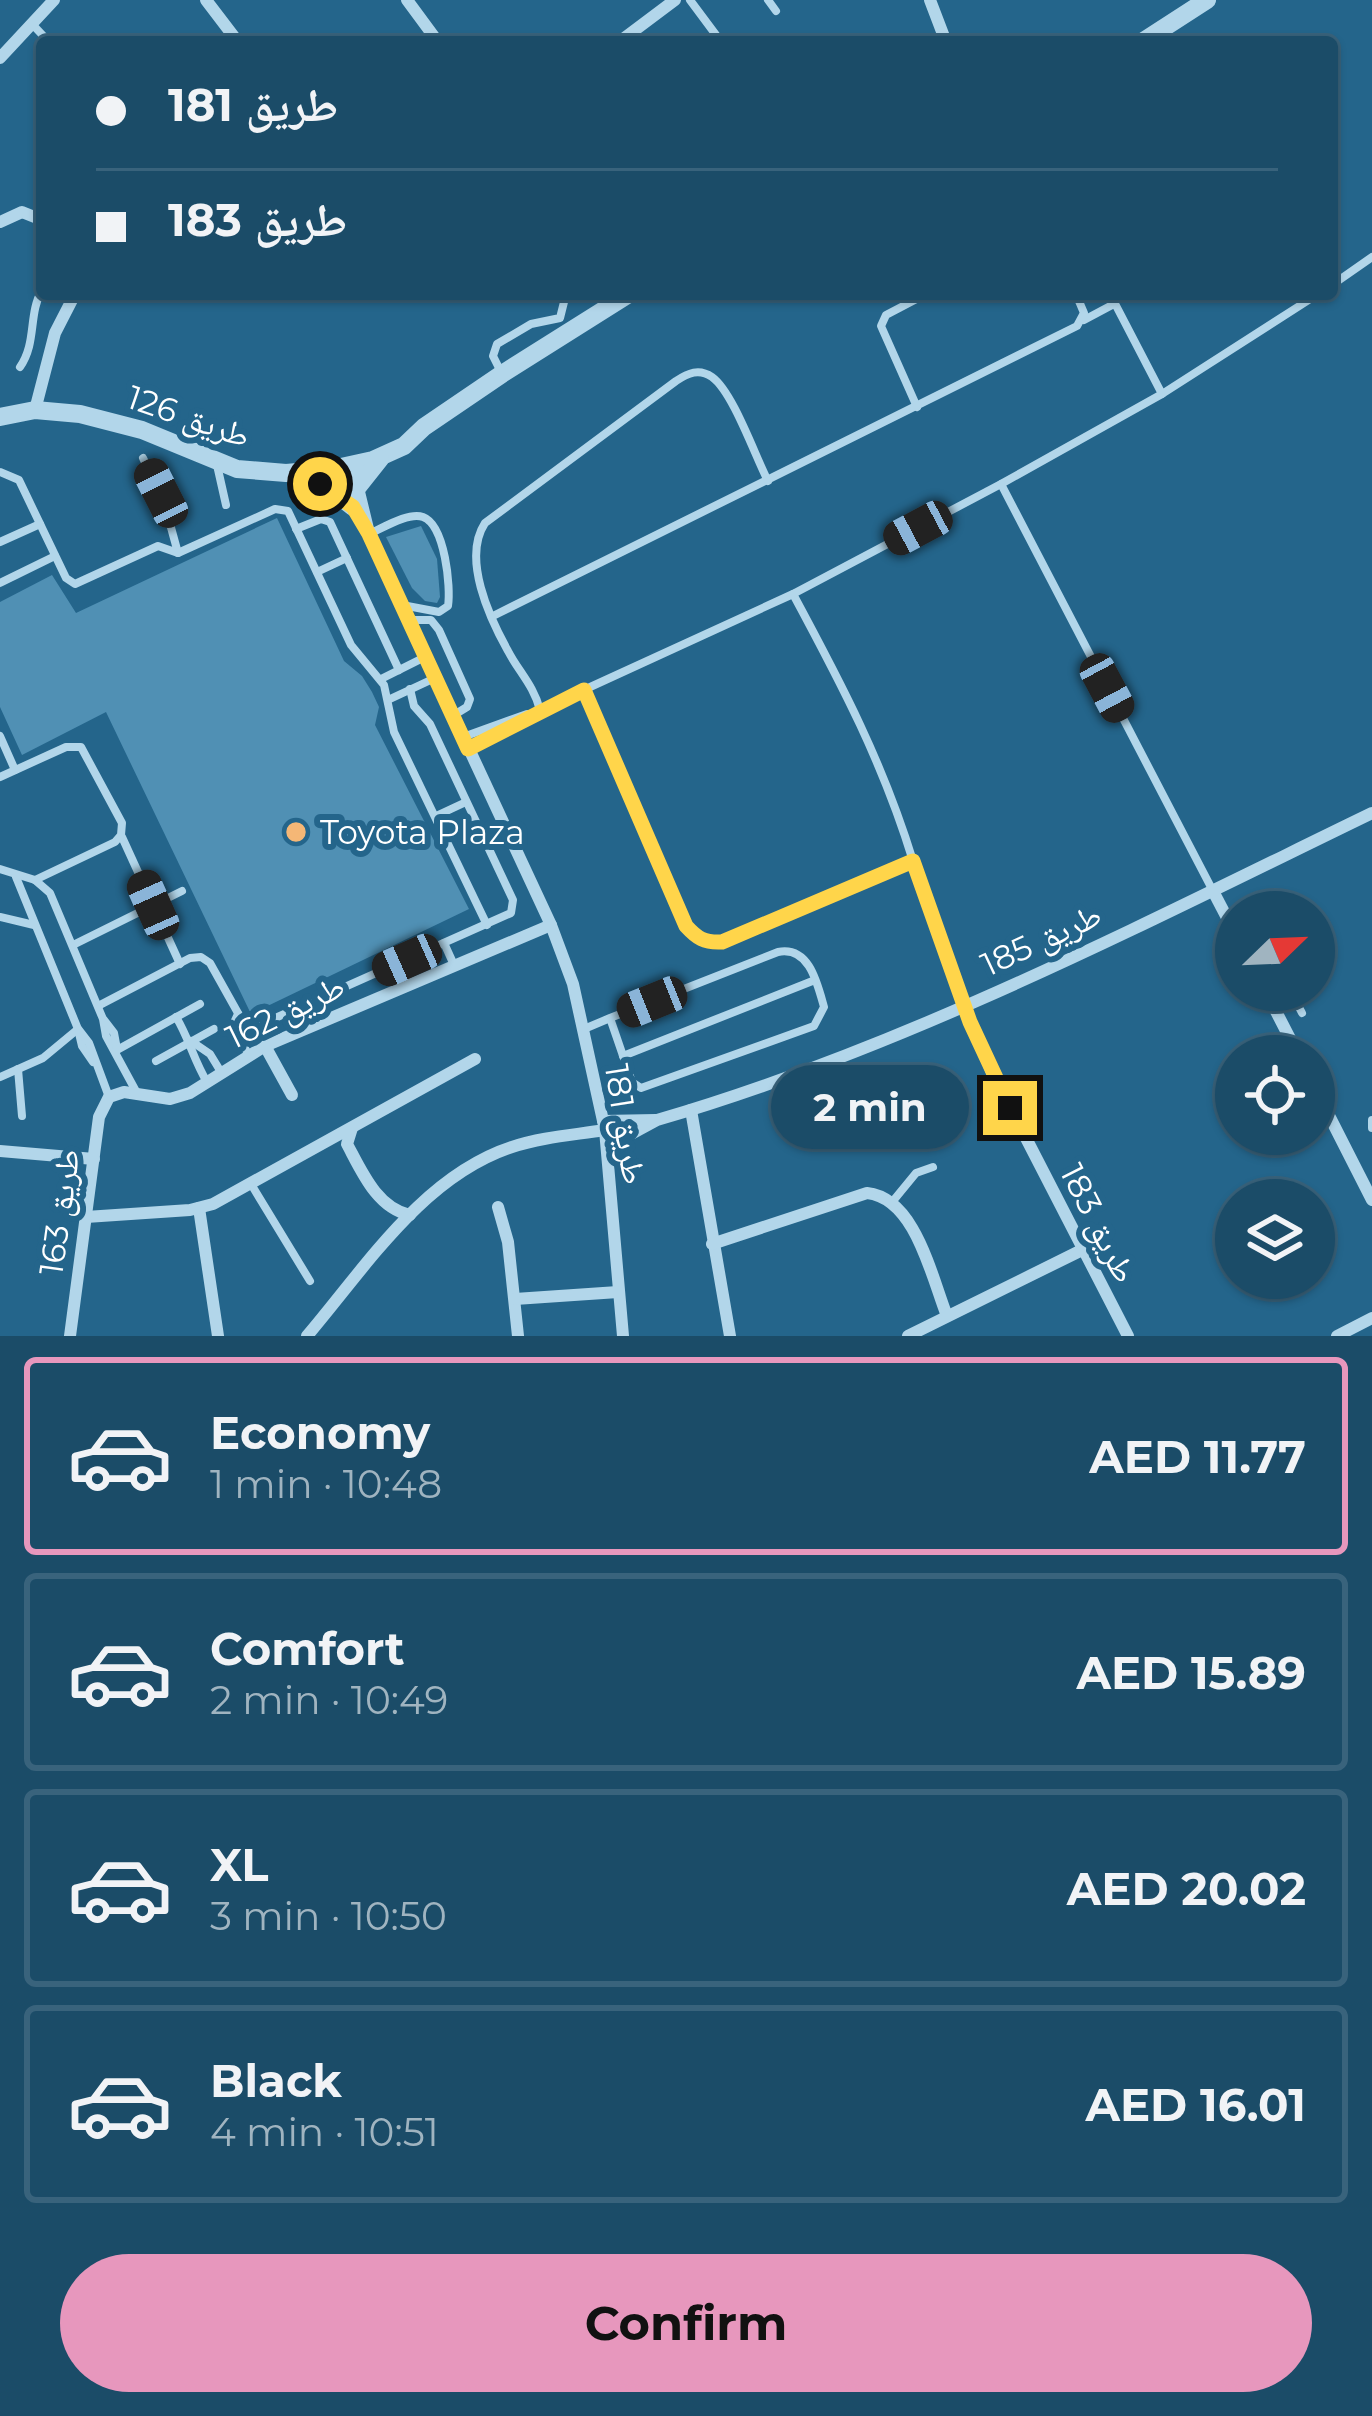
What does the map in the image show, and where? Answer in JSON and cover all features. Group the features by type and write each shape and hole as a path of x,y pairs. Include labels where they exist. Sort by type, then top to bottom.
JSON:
{"street":[{"path":"0,58 54,0"},
{"path":"206,0 233,36"},
{"path":"407,0 434,36"},
{"path":"627,36 675,0"},
{"path":"930,0 944,36"},
{"path":"1151,36 1207,0"},
{"path":"0,222 22,212 36,218"},
{"path":"35,410 55,333 72,300"},
{"name":"طريق 126","path":"0,417 35,410 125,424 237,469 286,473 350,464 383,457 412,441 424,427 619,300"},
{"name":"طريق 126","path":"350,464 398,435 424,427"},
{"path":"286,473 355,498 383,457"},
{"name":"طريق 181","path":"350,464 355,498 369,534 551,925 573,984 605,1130 622,1336"},
{"name":"طريق 185","path":"308,1336 410,1215 457,1176 501,1151 657,1120 836,1058 963,1005 1372,813"},
{"path":"1213,890 1215,894"},
{"name":"طريق 162","path":"109,1097 124,1092 170,1100 208,1084 265,1046 551,925"},
{"name":"طريق 183","path":"963,1005 992,1072 1128,1336"},
{"path":"265,1046 292,1095"},
{"path":"86,1217 200,1208 475,1059"},
{"name":"طريق 163","path":"70,1336 100,1110 109,1097"},
{"path":"691,1110 730,1336"},
{"path":"1335,1127 1372,1200"},
{"path":"352,1129 347,1144 380,1200 410,1215"},
{"path":"0,1150 94,1159"},
{"path":"712,1244 867,1193 893,1201 904,1212 947,1316"},
{"path":"498,1207 508,1242 518,1336"},
{"path":"200,1208 218,1336"},
{"path":"908,1336 1082,1250"},
{"path":"514,1299 618,1292"},
{"path":"1336,1336 1372,1318"}],"lane":[{"path":"690,0 716,36"},
{"path":"768,0 776,10"},
{"path":"33,25 43,36"},
{"path":"1338,281 1372,257"},
{"path":"20,367 28,354 37,300"},
{"path":"502,374 493,356 496,344 531,325 560,318 564,300"},
{"path":"915,300 886,315 880,326 917,407"},
{"path":"1079,300 1082,320"},
{"path":"494,616 917,407 1082,320 1111,300"},
{"path":"1113,300 1162,394"},
{"path":"465,743 793,594 1162,394 1309,300"},
{"path":"540,710 531,684 504,644 475,557 485,523 686,374 707,374 717,380 767,481"},
{"path":"143,458 167,510 178,553"},
{"path":"217,463 226,505"},
{"path":"0,472 19,480 68,581 75,584 158,546 178,553 278,508 288,512 351,646 380,679 390,699 394,732 487,925"},
{"path":"1001,484 1213,890"},
{"path":"369,534 412,517 424,518 434,526 451,579 448,606 439,612 400,605"},
{"path":"296,529 327,520 399,670"},
{"path":"0,542 40,524"},
{"path":"0,583 56,556"},
{"path":"316,572 347,558"},
{"path":"793,594 864,727 892,792 963,1005"},
{"path":"408,620 431,620 440,630 470,699 453,716"},
{"path":"380,679 425,657"},
{"path":"390,699 435,678"},
{"path":"98,1006 195,957 206,959 238,1014 255,1027 508,916 514,904 430,724 414,706 410,689"},
{"path":"584,690 686,926 706,943 722,942 913,861"},
{"path":"0,736 14,770"},
{"path":"0,777 66,747 81,747 122,823 121,835 180,964"},
{"path":"436,816 466,802"},
{"path":"34,880 121,835"},
{"path":"0,869 34,880 50,892 106,1036 138,1095"},
{"path":"15,876 109,1097"},
{"path":"73,945 182,891"},
{"path":"0,917 36,926"},
{"path":"445,944 454,965"},
{"path":"583,1029 610,1018 784,950 803,956 824,1007 814,1025 644,1087 632,1082 610,1018"},
{"path":"623,1056 815,980"},
{"path":"117,1050 200,1004"},
{"path":"238,1014 232,1027 249,1055"},
{"path":"176,1017 208,1084"},
{"path":"0,1077 43,1058 78,1029"},
{"path":"156,1061 214,1029"},
{"path":"191,1042 205,1048 222,1073"},
{"path":"18,1069 22,1116"},
{"path":"893,1201 907,1181 932,1167"},
{"path":"251,1184 310,1281"}],"building":[{"name":"Toyota Plaza","path":"277,518 344,661 372,692 379,707 375,725 469,909 251,1014 106,712 22,755 0,707 0,602 52,575 76,613"},
{"path":"421,526 437,559 437,603 425,601 412,588 386,537"}],"place":[{"name":"Toyota Plaza","path":"296,832"}],"route":[{"path":"320,484 353,507 369,534 468,749 584,690 686,926 696,937 706,943 722,942 913,861 970,1022 1010,1108"}]}
